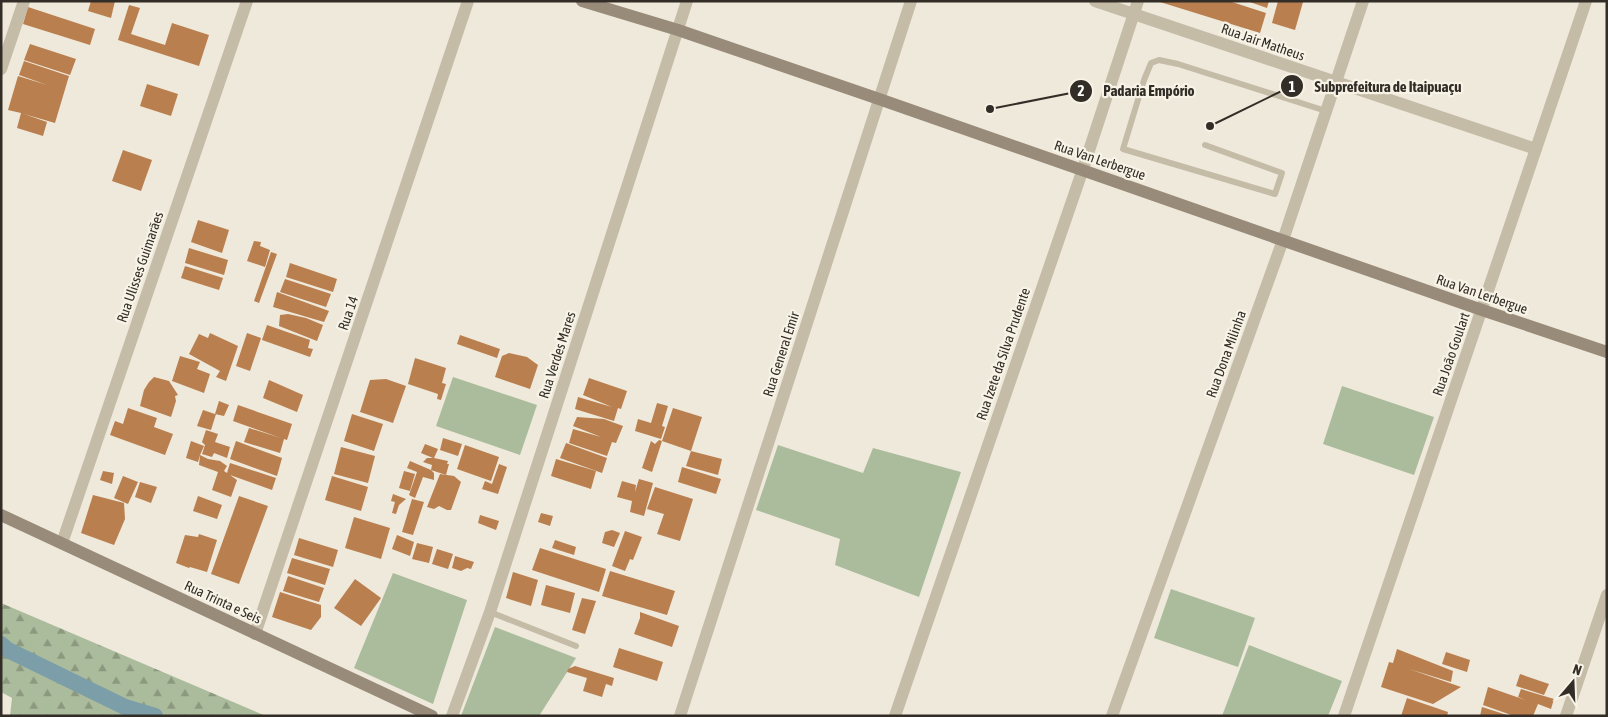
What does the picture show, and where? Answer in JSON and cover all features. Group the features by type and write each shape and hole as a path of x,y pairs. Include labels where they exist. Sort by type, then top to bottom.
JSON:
{"street":[{"path":"1,69 24,1"},
{"name":"Rua Ulisses Guimarães","path":"62,543 247,1"},
{"name":"Rua 14","path":"256,634 468,1"},
{"name":"Rua Van Lerbergue","path":"582,1 678,30 1607,352"},
{"name":"Rua Verdes Mares","path":"452,716 490,612 687,1"},
{"name":"Rua General Emir","path":"680,716 911,1"},
{"name":"Rua Jair Matheus","path":"1096,1 1536,148"},
{"name":"Rua Izete da Silva Prudente","path":"895,716 1083,169 1138,1"},
{"name":"Rua Dona Milinha","path":"1112,716 1284,240 1363,1"},
{"name":"Rua João Goulart","path":"1344,716 1586,1"},
{"name":"Rua Trinta e Seis","path":"1,515 432,716"},
{"path":"1566,716 1607,596"}],"lane":[{"path":"1205,145 1282,173 1274,194 1123,148 1151,63 1159,60 1178,64 1326,111"},
{"path":"490,612 576,646"}],"green space":[{"path":"453,377 537,405 520,455 436,426"},
{"path":"1342,386 1434,417 1414,475 1323,444"},
{"path":"778,445 863,473 873,448 961,472 919,597 835,565 840,539 756,510"},
{"path":"393,573 467,600 433,704 354,668"},
{"path":"1171,589 1255,618 1238,667 1154,638"},
{"path":"1,603 266,716 10,716 12,698 1,692"},
{"path":"495,627 576,658 539,716 461,716"},
{"path":"1249,645 1342,681 1328,716 1222,716"}],"building":[{"path":"91,1 115,1 111,18 88,11"},
{"path":"1229,1 1266,13 1260,33 1160,2"},
{"path":"1247,1 1269,1 1267,8"},
{"path":"1278,1 1303,2 1295,30 1272,23"},
{"path":"129,5 140,8 131,34 165,45 172,23 209,35 199,66 118,40"},
{"path":"28,7 95,29 90,45 23,24"},
{"path":"30,44 76,59 70,75 24,60"},
{"path":"24,61 69,76 55,123 24,114 47,122 43,136 17,128 21,113 8,110 18,76 47,85 19,75"},
{"path":"147,84 178,94 171,116 140,106"},
{"path":"123,150 152,160 141,191 112,181"},
{"path":"198,220 229,230 222,253 191,242"},
{"path":"254,241 261,242 260,246 270,250 265,267 247,261"},
{"path":"189,248 228,260 224,275 185,263"},
{"path":"271,252 277,254 259,303 254,301"},
{"path":"290,263 337,279 333,292 286,277"},
{"path":"185,266 223,278 219,290 181,278"},
{"path":"285,279 331,294 326,307 280,292"},
{"path":"277,292 329,311 324,322 273,307"},
{"path":"288,314 306,318 323,325 317,341 279,326 280,315"},
{"path":"267,325 310,340 308,348 313,349 310,357 262,340"},
{"path":"210,333 238,346 226,381 216,377 220,371 189,354 199,334 208,338"},
{"path":"247,333 261,338 250,371 236,366"},
{"path":"460,335 500,349 497,358 457,344"},
{"path":"509,353 527,357 538,365 530,389 495,377 502,356"},
{"path":"180,356 200,362 197,369 210,374 204,393 172,381"},
{"path":"415,358 446,368 442,383 446,384 441,400 437,399 438,394 408,384"},
{"path":"154,377 169,381 178,395 175,396 176,401 171,417 140,406 144,390"},
{"path":"589,378 627,391 621,409 618,408 614,421 575,409 578,397 612,407 583,395"},
{"path":"386,379 406,386 393,423 360,412 370,380"},
{"path":"269,380 303,395 297,412 263,398"},
{"path":"219,401 229,405 224,416 216,414 211,430 197,426 203,410 215,414"},
{"path":"657,403 668,406 662,426 665,427 661,439 635,431 638,419 651,423"},
{"path":"238,405 292,424 287,440 284,439 280,453 244,442 249,428 281,438 233,421"},
{"path":"128,408 157,418 154,427 173,434 165,455 110,435 115,421 123,424"},
{"path":"673,408 702,417 691,451 662,441"},
{"path":"352,414 383,424 374,451 344,441"},
{"path":"577,417 604,419 623,426 616,443 612,442 607,456 569,443 573,429 601,437 573,426"},
{"path":"206,430 218,434 215,442 230,447 227,458 214,453 212,457 202,454 205,445 202,442"},
{"path":"443,438 462,444 458,456 440,450"},
{"path":"659,440 662,441 652,472 642,468 651,441 655,444"},
{"path":"191,441 204,446 198,462 186,458"},
{"path":"236,441 282,458 277,476 230,459"},
{"path":"566,443 607,458 602,473 560,458"},
{"path":"425,444 438,449 434,458 448,461 446,475 431,470 432,465 423,462 427,458 433,458 421,453"},
{"path":"465,445 499,457 491,481 457,469"},
{"path":"341,447 375,456 368,483 334,474"},
{"path":"691,451 722,459 718,475 686,466"},
{"path":"200,455 208,459 220,461 227,466 224,471 227,473 230,463 276,478 272,490 230,475 237,480 231,497 212,490 218,472 199,465"},
{"path":"556,459 596,471 591,489 551,476"},
{"path":"410,461 434,473 434,480 423,477 415,498 409,495 417,472 407,468"},
{"path":"499,464 507,467 498,494 482,489 485,481 492,484"},
{"path":"682,467 721,479 716,494 678,482"},
{"path":"103,471 114,473 112,484 100,480"},
{"path":"404,471 415,474 410,491 399,488"},
{"path":"440,474 454,476 461,482 451,510 439,506 434,509 427,507"},
{"path":"123,476 138,482 128,504 114,498"},
{"path":"332,476 368,487 361,511 325,500"},
{"path":"639,479 653,483 644,516 630,512 632,501 617,497 622,481 636,485 635,492"},
{"path":"140,482 157,487 151,503 135,497"},
{"path":"655,487 693,499 680,541 657,534 664,514 647,509"},
{"path":"393,494 406,499 399,505 396,514 392,513 395,502 391,501"},
{"path":"93,495 124,503 125,519 114,545 81,533"},
{"path":"198,496 222,505 217,519 193,511"},
{"path":"239,496 268,506 239,584 211,574"},
{"path":"412,499 424,502 413,535 402,532"},
{"path":"541,513 553,516 550,526 538,522"},
{"path":"480,515 499,521 496,530 478,523"},
{"path":"354,517 390,528 381,559 345,548"},
{"path":"612,530 620,533 614,547 602,543 605,532"},
{"path":"625,531 642,537 633,560 630,559 625,571 612,566"},
{"path":"199,534 217,540 207,572 176,563 185,535 198,537"},
{"path":"397,535 414,542 410,556 392,549"},
{"path":"299,538 338,550 333,567 294,555"},
{"path":"555,540 576,547 574,555 552,548"},
{"path":"417,543 433,547 429,563 412,559"},
{"path":"540,548 606,569 599,592 532,570"},
{"path":"437,549 453,554 448,569 432,564"},
{"path":"455,556 474,562 471,569 467,568 461,571 452,568"},
{"path":"292,558 330,569 325,585 287,573"},
{"path":"610,571 675,591 667,615 602,596"},
{"path":"513,572 538,580 531,606 506,598"},
{"path":"288,576 324,588 319,602 283,591"},
{"path":"355,579 381,598 361,626 334,608"},
{"path":"546,585 575,593 570,613 541,605"},
{"path":"280,592 321,605 321,617 311,630 272,617"},
{"path":"582,598 596,601 585,634 572,630"},
{"path":"640,612 679,626 672,647 634,634 640,618"},
{"path":"619,648 663,662 657,681 613,667"},
{"path":"1397,649 1453,671 1451,682 1409,669 1461,687 1433,704 1381,687 1389,662 1393,663"},
{"path":"1446,652 1470,660 1467,672 1442,664"},
{"path":"575,666 614,678 612,686 606,684 602,697 583,691 587,678 567,672 568,669"},
{"path":"1520,674 1549,684 1544,695 1516,686"},
{"path":"1488,687 1528,701 1518,697 1521,689 1554,699 1551,709 1538,704 1533,716 1514,716 1483,705"},
{"path":"1407,698 1448,712 1447,716 1401,716"},
{"path":"1482,707 1507,715 1507,716 1480,716"}],"waterway":[{"path":"1,644 8,650 125,707 155,716"}],"place":[{"name":"Padaria Empório","path":"990,109"},
{"name":"Subprefeitura de Itaipuaçu","path":"1210,126"}]}
